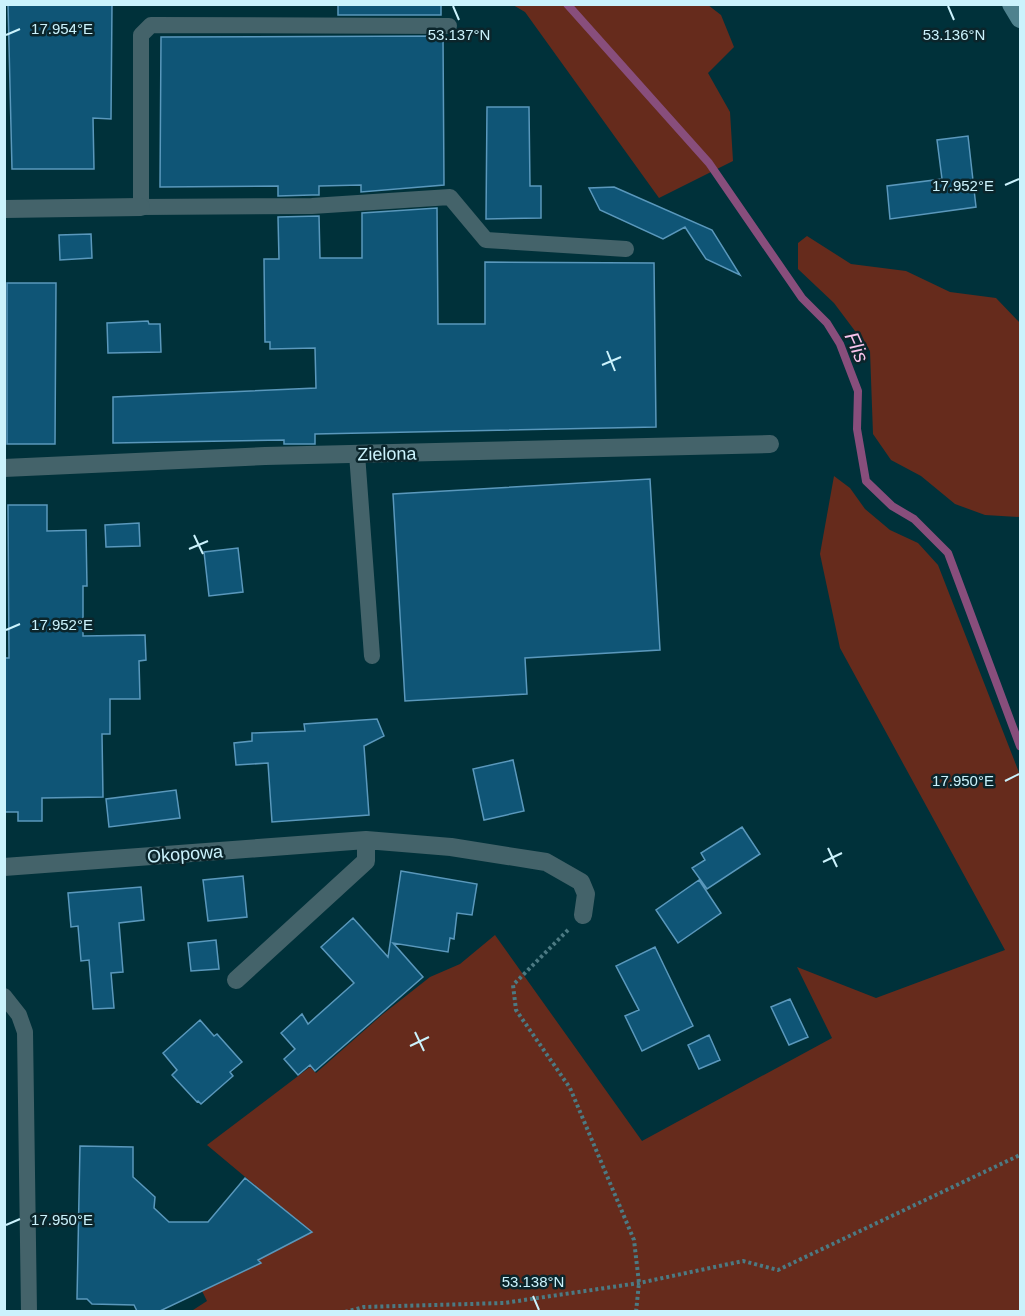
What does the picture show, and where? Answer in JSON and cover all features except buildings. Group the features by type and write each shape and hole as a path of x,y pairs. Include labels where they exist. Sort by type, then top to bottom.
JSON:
{"street":[{"path":"1011,4 1020,19"},
{"path":"4,209 141,207"},
{"name":"Zielona","path":"4,468 357,454 770,444"},
{"path":"236,980 366,861 366,840"},
{"name":"Okopowa","path":"4,867 366,840 451,847 546,862 581,882 586,894 583,915"}],"lane":[{"path":"449,26 151,26 141,35 141,207 312,206 450,196 486,240 626,249"},
{"path":"357,454 372,656"},
{"path":"4,996 19,1015 24,1032 29,1311"}],"path":[{"path":"583,915 513,985 516,1010 570,1088 634,1240 639,1283 636,1311"},
{"path":"345,1311 364,1307 504,1303 639,1283 743,1261 778,1270 1020,1155"}],"shaded area":[{"path":"513,5 708,5 721,15 734,47 708,73 730,112 733,161 659,198 525,12"},
{"path":"807,236 851,264 906,271 950,292 996,298 1020,323 1020,517 985,515 955,504 921,476 891,460 873,434 870,351 834,303 798,269 798,243"},
{"path":"834,476 850,488 865,509 890,530 918,543 938,565 1020,775 1020,1311 190,1312 207,1301 202,1291 261,1263 258,1260 311,1232 207,1145 310,1067 316,1073 383,1014 430,977 460,964 495,935 642,1141 832,1038 797,967 876,998 1005,950 840,648 820,554"}],"waterway":[{"name":"Flis","path":"567,4 709,163 802,298 827,323 840,344 858,391 857,429 866,481 892,506 914,519 948,553 1020,746"}]}
